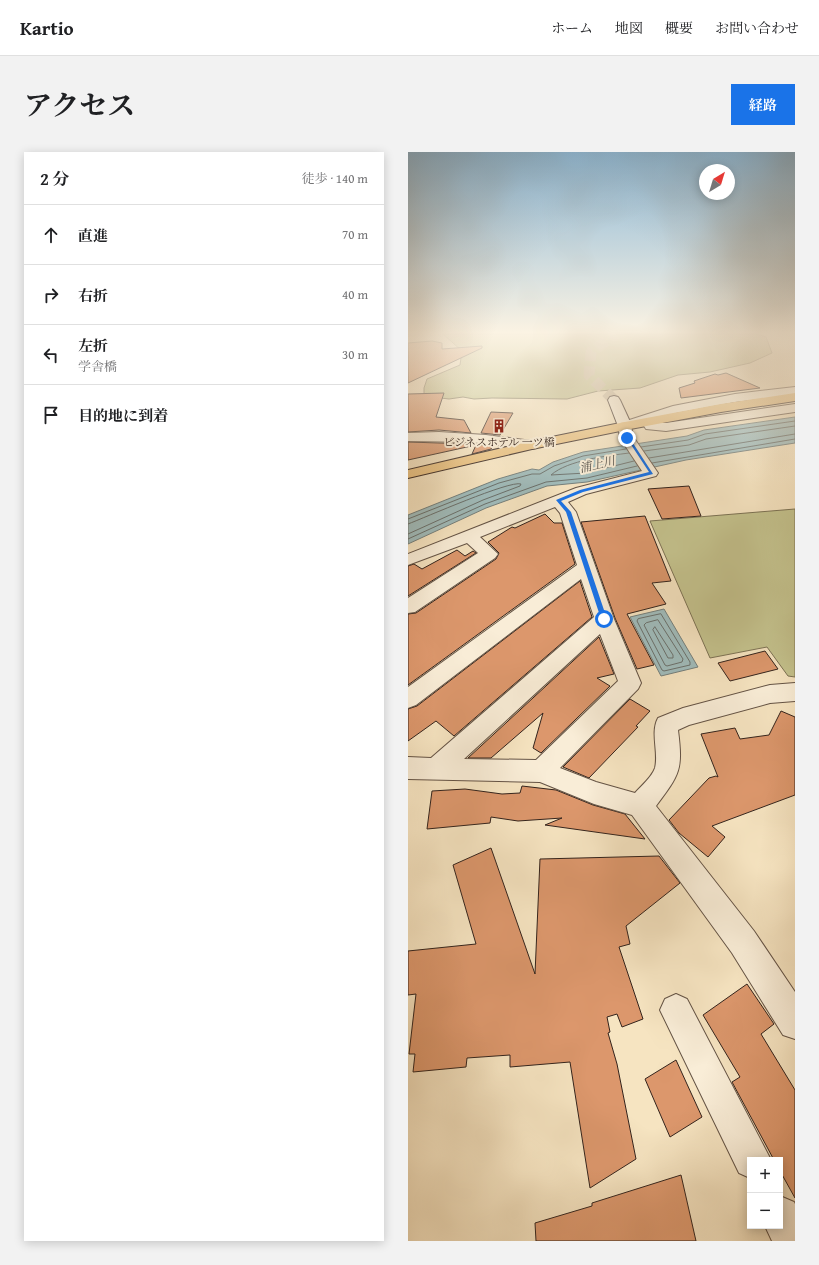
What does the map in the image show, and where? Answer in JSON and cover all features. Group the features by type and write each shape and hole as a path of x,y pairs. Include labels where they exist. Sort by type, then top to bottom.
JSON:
{"main road":[{"path":"408,474 532,445 626,432 695,414 795,397"},
{"path":"695,414 795,401"}],"street":[{"path":"626,432 673,410 735,398 795,390"},
{"path":"408,560 581,491 652,473 626,432 614,400"},
{"path":"626,432 795,408"},
{"path":"408,438 435,435 497,440 532,445"},
{"path":"540,771 630,683 604,619 568,512 558,500"},
{"path":"408,607 490,554 469,536"},
{"path":"408,699 587,566"},
{"path":"436,769 604,619"},
{"path":"640,806 666,774 669,753 666,725 683,717 770,694 795,692"},
{"path":"408,768 540,771 594,793 640,806 743,942 795,1023"},
{"path":"676,1010 750,1157"},
{"path":"783,1222 793,1241"}],"shaded area":[{"path":"425,385 649,385 640,388 598,391 567,399 474,399 463,397 449,399 424,396"},
{"path":"795,509 795,677 788,676 767,647 710,658 650,521"}],"water":[{"name":"浦上川","path":"795,417 795,443 686,460 587,482 547,486 486,508 408,544 408,515 498,479 532,469 539,470 553,462 583,452 687,436 704,430"},
{"path":"664,609 698,667 661,676 630,617"}],"building":[{"path":"689,385 753,385 760,388 681,398 679,388"},
{"path":"444,393 436,417 464,420 471,433 439,430 408,432 408,394"},
{"path":"491,412 513,413 500,435 481,433"},
{"path":"408,442 470,444 493,446 491,449 472,454 476,445 408,460"},
{"path":"689,486 701,516 662,519 648,489"},
{"path":"545,514 554,523 562,523 575,564 408,685 408,614 416,613 496,559 499,553 488,542 512,527 515,528"},
{"path":"645,516 671,581 652,583 666,604 627,614 654,665 637,669 615,618 581,522"},
{"path":"457,550 465,556 473,551 476,553 408,596 408,566 414,564 422,569"},
{"path":"580,581 592,617 454,736 436,721 408,741 408,709 417,706"},
{"path":"599,637 614,674 597,678 610,686 541,753 533,748 543,713 491,758 468,758"},
{"path":"765,651 778,669 730,681 718,663"},
{"path":"630,699 650,711 636,726 638,727 589,778 563,767"},
{"path":"781,711 795,717 795,795 712,826 725,837 708,857 679,833 669,820 709,778 716,776 718,777 701,734 735,728 740,739 769,735"},
{"path":"522,786 556,790 593,805 625,814 645,839 545,825 562,818 518,821 491,817 490,823 427,829 432,791 465,789 502,794 520,793"},
{"path":"491,848 535,974 540,859 659,856 680,883 626,926 630,944 619,947 643,1019 622,1027 617,1014 607,1017 610,1032 608,1033 617,1064 636,1159 590,1188 570,1062 510,1067 510,1055 467,1058 466,1067 413,1072 415,1054 409,1054 416,994 408,995 408,951 476,944 453,865"},
{"path":"747,984 774,1024 761,1034 795,1090 795,1198 783,1176 783,1157 772,1157 732,1082 740,1077 703,1015"},
{"path":"676,1060 702,1117 670,1137 645,1079"},
{"path":"681,1175 696,1241 536,1241 535,1223 592,1206 592,1203"}],"tunnel":[{"path":"599,385 614,400"}],"place":[{"name":"ビジネスホテル 一ツ橋","path":"499,426"}],"route":[{"path":"604,619 568,512 558,500 581,491 652,473 627,438"}]}
